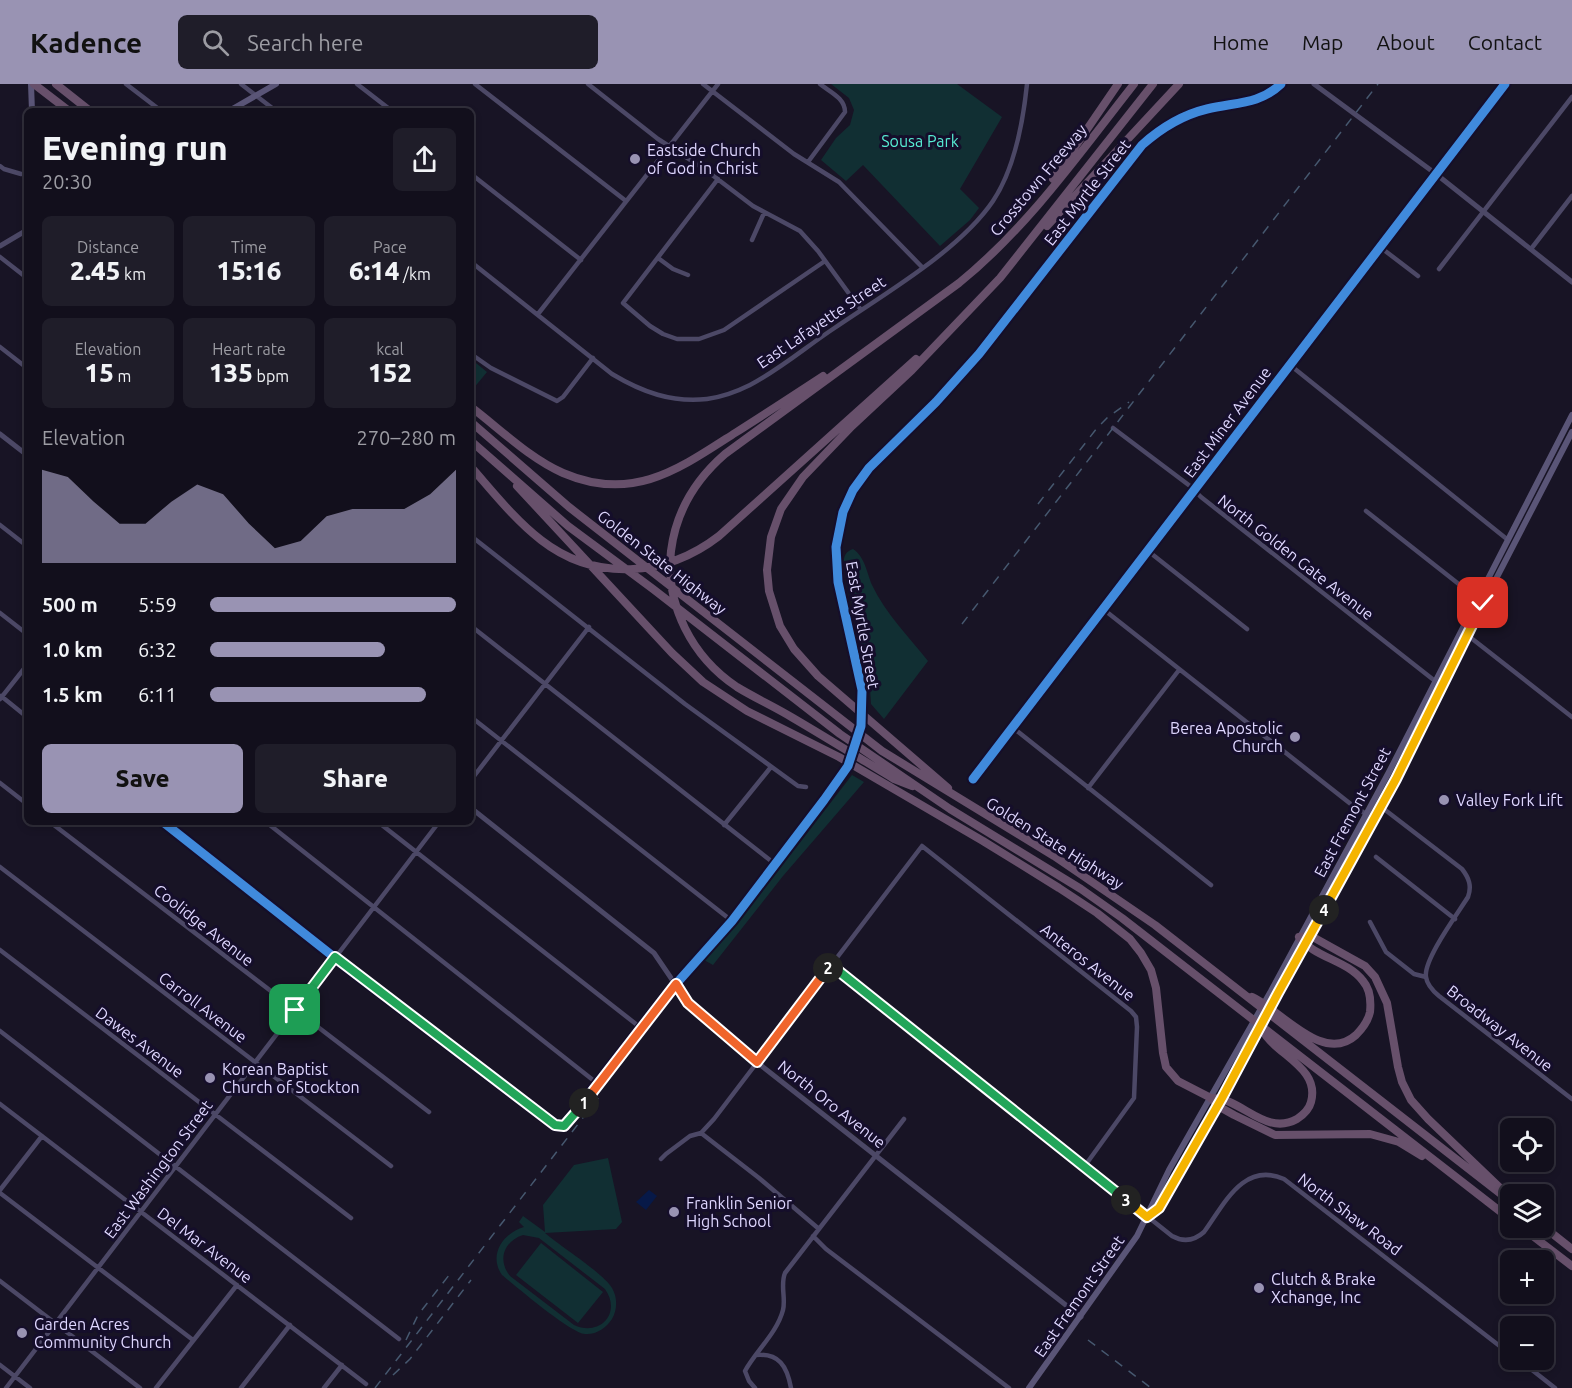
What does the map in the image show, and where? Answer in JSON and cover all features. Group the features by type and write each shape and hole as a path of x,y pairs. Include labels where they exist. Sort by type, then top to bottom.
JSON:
{"highway":[{"path":"33,84 65,108"},
{"path":"56,84 86,108"},
{"path":"1023,223 1118,84"},
{"name":"Crosstown Freeway","path":"897,327 976,269 1023,223 1134,84"},
{"name":"Crosstown Freeway","path":"945,335 1009,267 1153,84"},
{"path":"1009,267 1179,84"},
{"path":"474,408 534,456 564,473 599,482 642,482 669,474 685,465 897,327"},
{"path":"897,327 755,431 708,470 686,501 678,519 671,554 671,585 679,615 693,643 712,666 739,688 894,779 926,792"},
{"path":"474,471 536,537 572,558 592,565 615,569 653,568 688,556 719,536 945,335"},
{"path":"945,335 912,370 852,426 794,488 781,509 771,537 767,580 771,601 780,626 809,668 963,801"},
{"name":"Golden State Highway","path":"474,425 569,507 882,751 1107,891 1500,1192"},
{"name":"Golden State Highway","path":"474,444 568,526 840,734 950,809 1089,895 1500,1211"},
{"path":"516,482 517,489 672,653 703,682 747,711 839,757 983,841 1059,888 1130,939 1141,953 1153,979 1162,1053 1166,1067 1178,1081 1211,1098 1218,1106 1275,1135 1364,1133 1391,1139 1473,1189"},
{"path":"1299,937 1311,936 1365,966 1375,977 1387,1003 1398,1067 1411,1100 1500,1190"},
{"path":"1240,993 1256,998 1296,1028 1322,1042 1341,1043 1352,1038 1363,1028 1370,1014 1370,1000 1366,986 1356,974 1306,945 1299,937"},
{"path":"1211,1098 1222,1098 1256,1117 1278,1124 1295,1120 1310,1106 1311,1080 1263,1034 1259,1024"},
{"path":"1554,1235 1572,1249"},
{"path":"1535,1238 1572,1266"}],"main road":[{"path":"32,108 33,84"},
{"path":"234,108 276,84"},
{"name":"East Fremont Street","path":"1511,542 1572,415"},
{"name":"East Fremont Street","path":"1029,1388 1133,1243 1169,1170 1244,1039 1306,945 1374,819 1480,601 1572,432"},
{"name":"East Fremont Street","path":"1147,1217 1159,1208 1218,1106 1299,937 1435,681 1464,633"},
{"path":"1366,814 1374,819"}],"street":[{"path":"126,84 157,108"},
{"path":"242,84 272,108"},
{"path":"357,84 388,108"},
{"path":"475,84 626,201"},
{"path":"588,84 669,147 764,213 800,231 861,310"},
{"path":"703,84 794,154 839,182 922,267"},
{"path":"474,264 538,314 718,84"},
{"path":"808,162 846,110 842,100 820,84"},
{"name":"East Lafayette Street","path":"538,314 630,385 649,393 680,400 707,399 753,384 922,267 972,227 994,198 1011,162 1020,130 1027,84"},
{"name":"East Myrtle Street","path":"335,957 555,1125 561,1126 568,1123 676,984 732,921 843,775 852,756 861,726 862,690 838,582 836,561 837,536 843,512 860,479 936,402 978,354 1144,144 1162,129 1181,118 1204,109 1252,101 1268,94 1281,84"},
{"path":"1314,84 1436,174 1572,282"},
{"name":"East Miner Avenue","path":"973,779 1505,84"},
{"path":"1439,269 1572,97"},
{"path":"0,166 21,174"},
{"path":"474,176 580,260"},
{"path":"718,179 623,303 650,326 677,339 699,339 724,330 825,261"},
{"path":"1532,249 1572,196"},
{"path":"752,240 764,213"},
{"path":"0,246 24,232"},
{"path":"1380,247 1418,276"},
{"path":"0,257 24,276"},
{"path":"658,258 673,269 688,275"},
{"path":"0,347 24,367"},
{"path":"474,356 491,368 557,401 563,397 593,358"},
{"path":"1290,365 1511,542"},
{"name":"North Golden Gate Avenue","path":"1113,428 1435,681"},
{"path":"0,434 24,453"},
{"path":"1366,511 1480,601"},
{"path":"0,525 24,544"},
{"path":"474,538 685,704 798,786 806,786"},
{"path":"1148,551 1247,629"},
{"path":"1103,609 1366,814"},
{"path":"0,613 24,632"},
{"path":"474,776 589,627"},
{"path":"474,628 775,864"},
{"path":"1464,633 1572,717"},
{"path":"24,669 1,698 24,715"},
{"path":"1088,788 1179,670"},
{"path":"474,719 732,921"},
{"path":"1012,727 1211,885"},
{"path":"724,825 771,767"},
{"path":"0,783 24,802"},
{"path":"1370,922 1386,952 1414,974 1425,977 1428,961 1470,893 1467,875 1380,806"},
{"name":"North Oro Avenue","path":"474,810 654,953 688,1003 757,1062 1082,1317"},
{"name":"Coolidge Avenue","path":"54,825 429,1112"},
{"path":"167,825 335,957"},
{"path":"270,825 598,1084"},
{"path":"382,825 641,1028"},
{"name":"East Washington Street","path":"6,1388 437,825"},
{"name":"Anteros Avenue","path":"831,965 922,846 1131,1011 1136,1017 1137,1027 1134,1098 1084,1167"},
{"path":"1376,857 1455,919"},
{"name":"Carroll Avenue","path":"0,867 391,1166"},
{"name":"Dawes Avenue","path":"0,950 351,1218"},
{"path":"661,1159 690,1136 701,1133 718,1114 831,965 1147,1217"},
{"name":"Broadway Avenue","path":"1425,977 1439,996 1572,1099"},
{"path":"0,1031 399,1339"},
{"name":"Del Mar Avenue","path":"0,1104 366,1384"},
{"path":"755,1388 745,1371 772,1332 783,1310 783,1276 904,1119"},
{"path":"701,1133 819,1229"},
{"path":"42,1136 0,1192 192,1340"},
{"name":"North Shaw Road","path":"1147,1217 1176,1238 1194,1239 1204,1232 1242,1182 1256,1175 1277,1175 1500,1346"},
{"path":"813,1236 826,1249 1009,1388"},
{"path":"0,1281 140,1388"},
{"path":"156,1388 237,1284"},
{"path":"241,1388 290,1325"},
{"path":"756,1355 770,1355 777,1358 791,1388"},
{"path":"0,1365 30,1388"},
{"path":"324,1388 342,1365"},
{"path":"1532,1370 1555,1388"}],"green space":[{"name":"Sousa Park","path":"831,84 957,84 1002,117 960,189 979,208 970,220 940,246 863,165 846,181 821,160 836,138 850,125 854,110 849,98"},
{"path":"474,361 487,372 474,388"},
{"path":"853,549 863,561 872,585 884,605 928,661 884,719 871,704 870,688 845,573 846,554"},
{"path":"852,775 864,782 783,876 713,965 704,960 734,928"},
{"path":"608,1158 622,1222 616,1229 545,1233 600,1275 614,1292 616,1304 612,1319 600,1330 589,1334 567,1326 502,1275 497,1260 497,1253 504,1240 516,1230 524,1227 519,1222 523,1216 545,1232 543,1205 574,1165","holes":["523,1235 539,1238 605,1289 610,1298 610,1314 600,1325 592,1328 574,1325 510,1276 503,1258 507,1246"]},
{"path":"541,1243 603,1292 578,1323 516,1275"}],"water":[{"path":"649,1190 657,1196 646,1210 636,1202"}],"railway":[{"path":"962,624 1378,84"},
{"path":"1038,504 1097,428 1129,402"},
{"path":"375,1388 602,1093"},
{"path":"406,1340 418,1315 453,1270"},
{"path":"393,1375 410,1359 471,1280"},
{"path":"1088,1340 1151,1388"}],"cycle path":[{"path":"167,825 339,961 555,1125 564,1126 676,984 732,921 848,766 861,726 862,690 838,582 836,547 843,512 853,490 869,468 936,402 979,354 1142,145 1164,128 1189,115 1264,96 1281,84"},
{"path":"973,779 1505,84"}],"place":[{"name":"Eastside Church of God in Christ","path":"635,159"},
{"name":"Berea Apostolic Church","path":"1295,737"},
{"name":"Valley Fork Lift","path":"1444,800"},
{"name":"Korean Baptist Church of Stockton","path":"210,1078"},
{"name":"Franklin Senior High School","path":"674,1212"},
{"name":"Clutch & Brake Xchange, Inc","path":"1259,1288"},
{"name":"Garden Acres Community Church","path":"22,1333"}],"route":[{"path":"295,1010 335,957 555,1125 564,1126 676,984 688,1003 757,1062 831,965 1147,1217 1159,1208 1175,1182 1306,945 1396,779 1483,603"}]}
